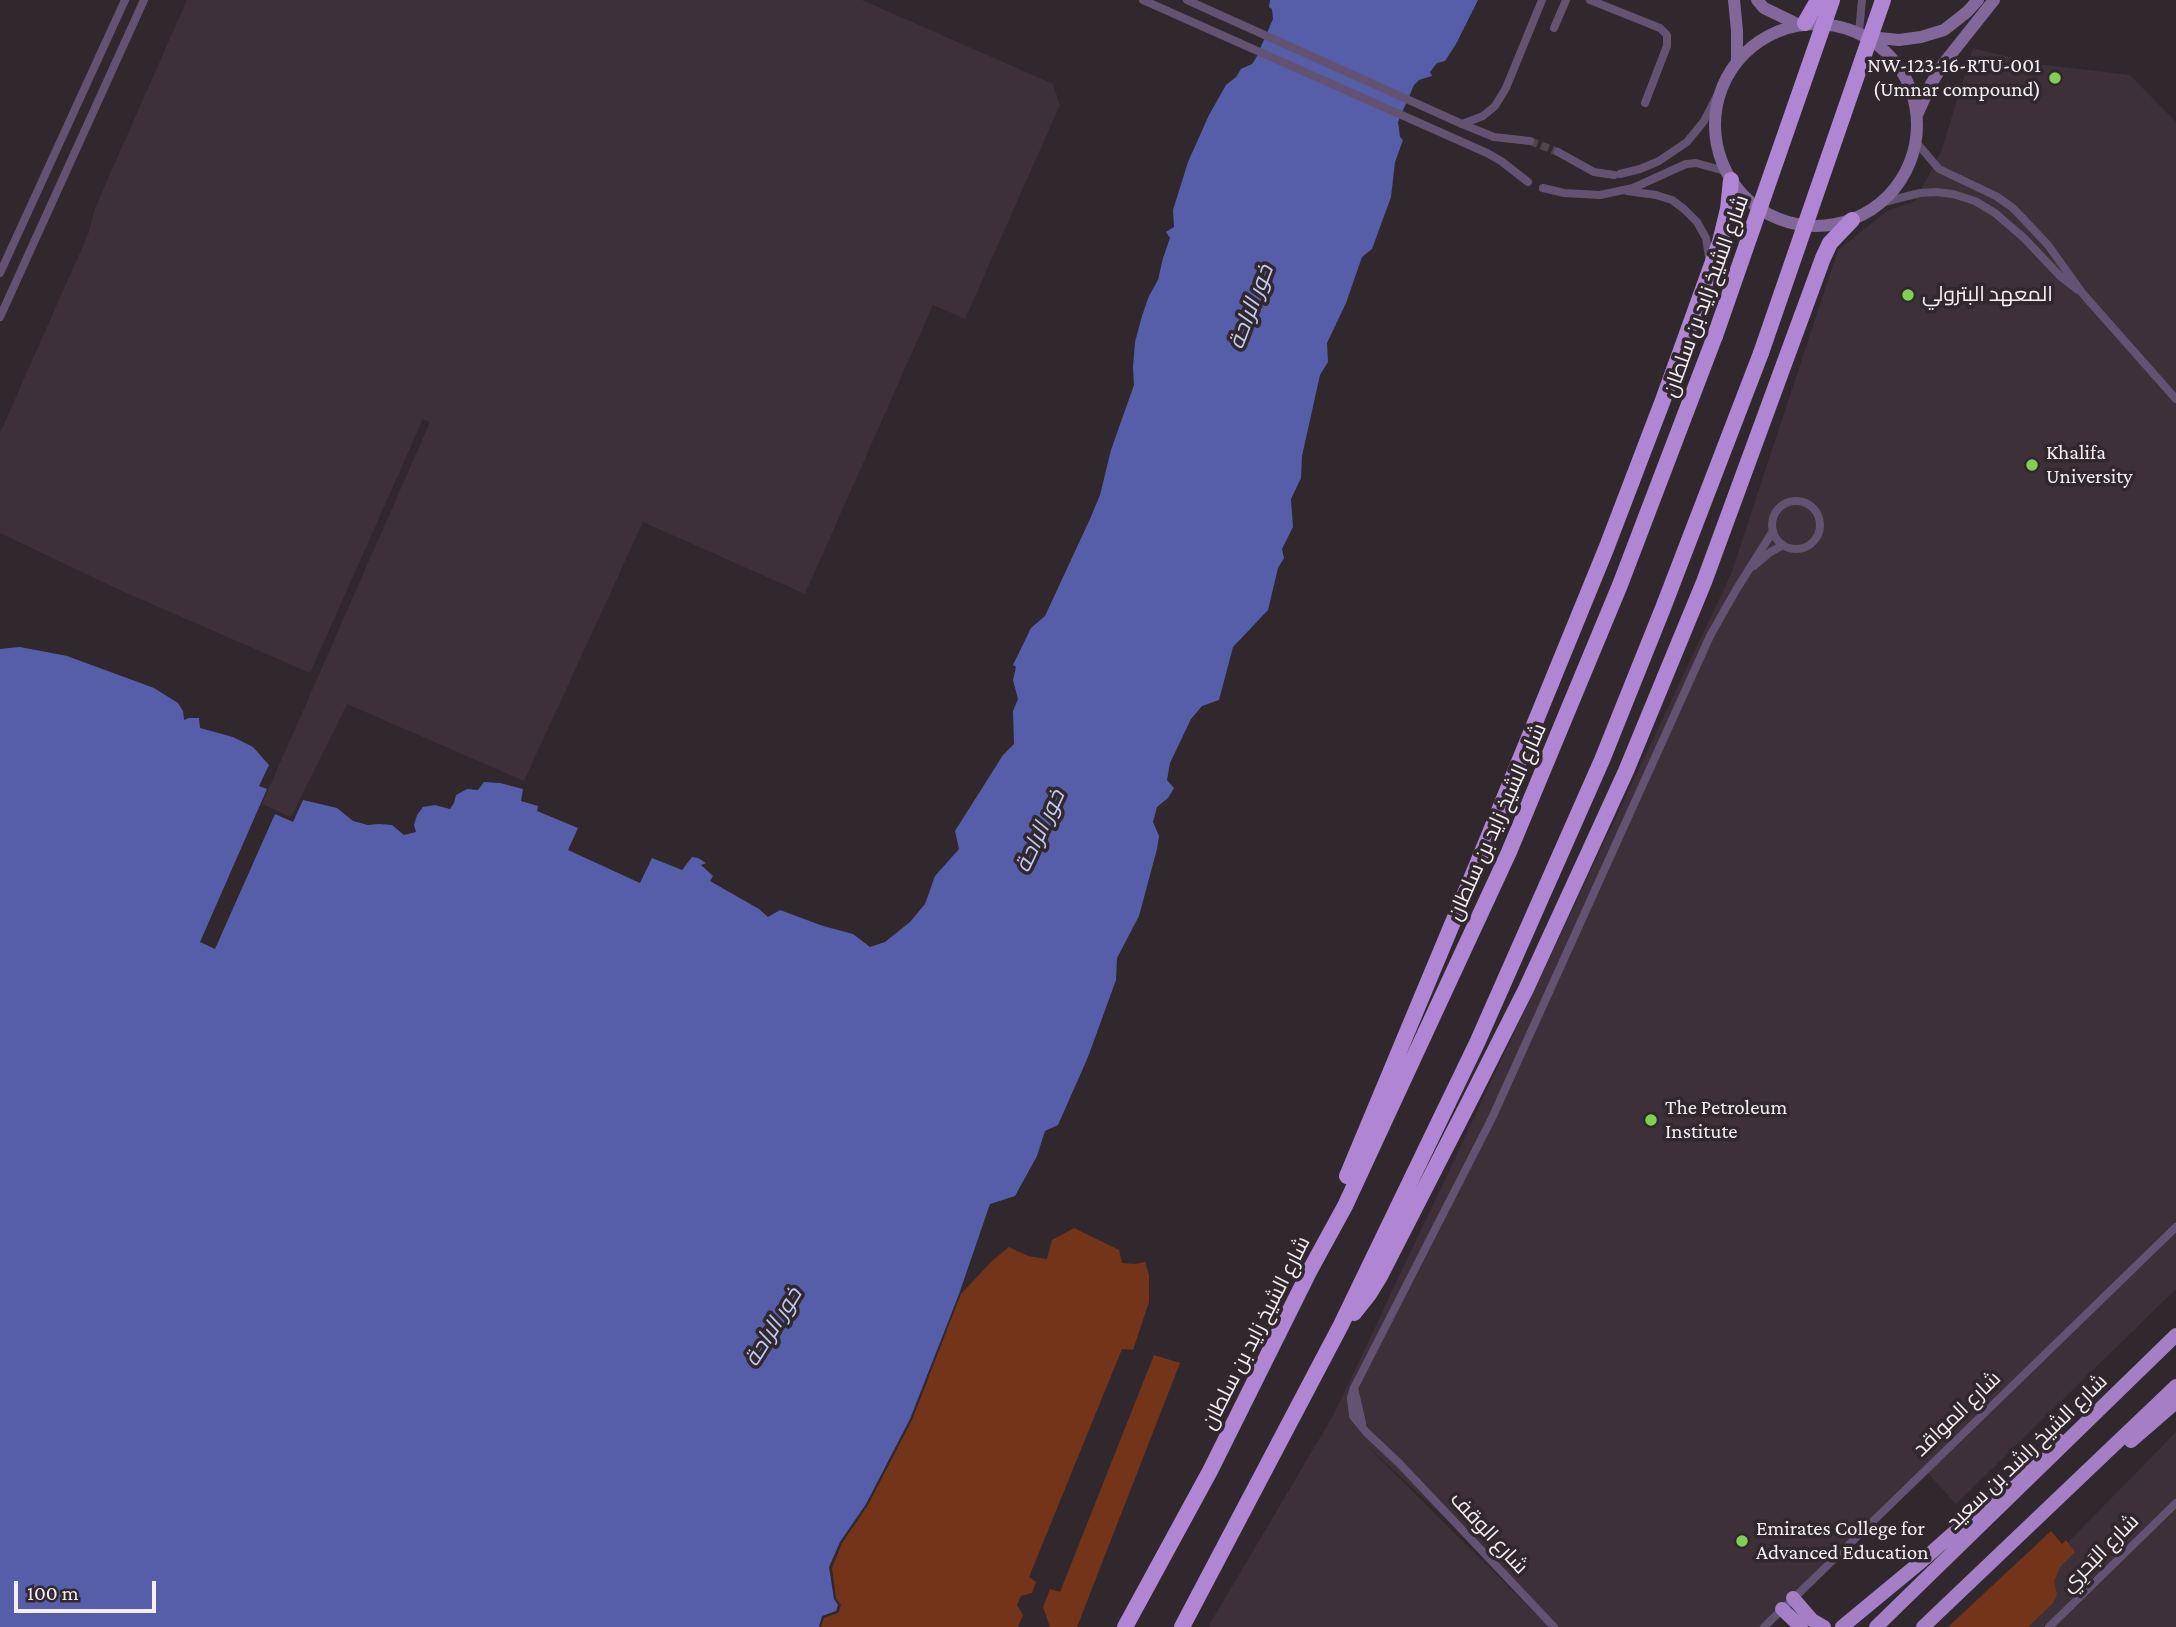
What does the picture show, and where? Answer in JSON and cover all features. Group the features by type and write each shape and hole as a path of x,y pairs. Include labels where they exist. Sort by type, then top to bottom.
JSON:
{"highway":[{"path":"1801,24 1818,0"},
{"name":"شارع الشيخ زايد بن سلطان","path":"1125,1627 1210,1471 1310,1270 1345,1206 1509,852 1620,585 1715,336 1832,0"},
{"path":"1182,1627 1341,1325 1477,1043 1602,760 1761,353 1883,0"},
{"path":"1310,1270 1605,549 1703,293 1724,229 1728,176"},
{"path":"1341,1325 1356,1311 1380,1276 1526,989 1626,771 1704,582 1823,258 1830,243 1852,220"},
{"name":"شارع الشيخ راشد بن سعيد","path":"1876,1627 2176,1335"},
{"path":"1923,1627 2176,1386"},
{"path":"2092,1467 2141,1433 2176,1402"},
{"path":"1842,1627 1923,1560 2042,1453 2097,1413"},
{"path":"1933,1627 1967,1585"},
{"path":"1788,1604 1801,1627"},
{"path":"1788,1604 1824,1627"}],"main road":[{"path":"1734,0 1737,61"},
{"path":"1757,0 1764,8 1801,24"},
{"path":"1863,34 1886,51 1902,70 1912,91 1917,115 1916,142 1909,165 1898,185 1880,203 1852,220 1830,226 1784,222 1763,212 1745,198 1728,176 1715,135 1714,116 1721,88 1737,61 1754,44 1774,32 1801,24 1833,24 1863,34 1899,40 1921,37 1944,30 1968,12 1978,0"},
{"path":"1917,115 1944,63 1994,0"}],"street":[{"path":"0,273 125,0"},
{"path":"0,317 144,0"},
{"path":"1143,0 1487,153 1528,182"},
{"path":"1187,0 1462,124 1494,137 1530,141"},
{"path":"1462,124 1483,116 1495,106 1506,88 1542,0"},
{"path":"1554,28 1566,0"},
{"path":"1590,0 1605,3 1660,29 1667,35 1667,46 1645,103"},
{"path":"1862,0 1863,34"},
{"path":"1558,152 1594,172 1617,174 1640,169 1687,142 1704,121 1721,88"},
{"path":"1916,142 1938,169 1996,195 2013,208 2049,246 2083,294 2176,399"},
{"path":"1544,188 1582,195 1600,195 1624,191 1686,164 1696,163 1728,176"},
{"path":"1624,191 1672,200 1697,222 1709,250 1709,267 1703,293"},
{"path":"1880,203 1928,193 1953,194 1975,201 1995,213 2024,238 2060,276 2083,294"},
{"path":"1803,501 1819,516 1820,528 1814,541 1800,549 1783,545 1773,531 1773,518 1785,503 1803,501"},
{"path":"1746,573 1773,531"},
{"path":"1746,573 1783,545"},
{"name":"شارع الوقف","path":"1554,1627 1399,1463 1366,1432 1359,1416 1354,1388 1492,1118 1710,636 1746,573"},
{"name":"شارع المواقد","path":"1764,1627 2176,1227"},
{"name":"شارع البَحرِي","path":"2049,1627 2176,1503"}],"shaded area":[{"path":"187,0 862,0 1053,84 1060,105 965,319 933,305 805,594 643,522 524,781 347,704 291,817 262,804 430,422 423,419 310,673 124,592 0,533 0,433"},
{"path":"1973,48 2038,64 2130,75 2176,122 2176,1289 1956,1504 1926,1471 1763,1627 1554,1627 1488,1558 1361,1440 1549,1627 1208,1627 1334,1414 1731,574 1838,250 1887,211 1915,201 1941,152"},
{"path":"1074,1228 1119,1250 1122,1263 1145,1262 1149,1275 1149,1302 1133,1350 1122,1349 1029,1577 1036,1582 1032,1593 1021,1596 1017,1605 1023,1615 1018,1627 821,1627 824,1618 838,1613 841,1605 836,1598 832,1568 842,1543 868,1505 912,1420 961,1294 1009,1247 1028,1256 1047,1259 1052,1240"},
{"path":"1154,1355 1180,1363 1077,1627 1050,1627 1043,1607 1050,1589 1060,1592"},
{"path":"2176,1432 2176,1627 1985,1627"},
{"path":"2051,1531 2062,1544 2066,1540 2075,1552 2061,1566 2054,1581 2057,1595 2053,1603 2028,1627 1948,1627"}],"water":[{"name":"خور الراحة","path":"1270,0 1478,0 1445,61 1437,63 1430,72 1432,76 1419,80 1414,85 1398,122 1403,140 1395,162 1391,197 1372,249 1362,257 1346,303 1327,343 1328,362 1320,375 1302,456 1301,478 1291,499 1293,527 1282,549 1284,558 1278,568 1268,610 1233,647 1219,700 1202,706 1191,719 1170,763 1167,780 1174,788 1168,798 1157,807 1153,822 1159,836 1157,849 1139,916 1117,958 1116,980 1088,1057 1058,1125 1045,1131 1037,1156 1015,1196 990,1204 959,1294 910,1419 866,1504 840,1542 829,1567 834,1599 838,1605 836,1611 822,1616 819,1627 0,1627 0,649 20,647 67,656 154,688 178,703 184,720 199,718 200,728 233,737 253,747 269,765 259,786 267,789 200,942 215,949 275,814 293,822 303,800 337,808 353,821 368,825 392,825 404,835 416,832 414,825 423,807 435,805 450,809 456,795 467,789 478,790 484,782 523,789 521,801 538,806 537,811 578,828 568,850 640,883 652,858 682,870 692,857 698,858 706,863 701,865 713,876 710,881 768,917 780,910 853,934 870,947 885,942 910,922 925,904 935,876 959,849 955,831 1003,755 1014,744 1013,711 1018,699 1013,680 1016,667 1013,665 1031,628 1045,616 1100,495 1111,450 1134,385 1135,342 1170,238 1166,232 1174,227 1173,210 1188,162 1226,85 1256,58 1273,19"}],"tunnel":[{"path":"1530,141 1558,152"}],"place":[{"name":"NW-123-16-RTU-001 (Umnar compound)","path":"2055,78"},
{"name":"المعهد البترولي","path":"1908,295"},
{"name":"Khalifa University","path":"2032,465"},
{"name":"The Petroleum Institute","path":"1651,1120"},
{"name":"Emirates College for Advanced Education","path":"1742,1541"}]}
